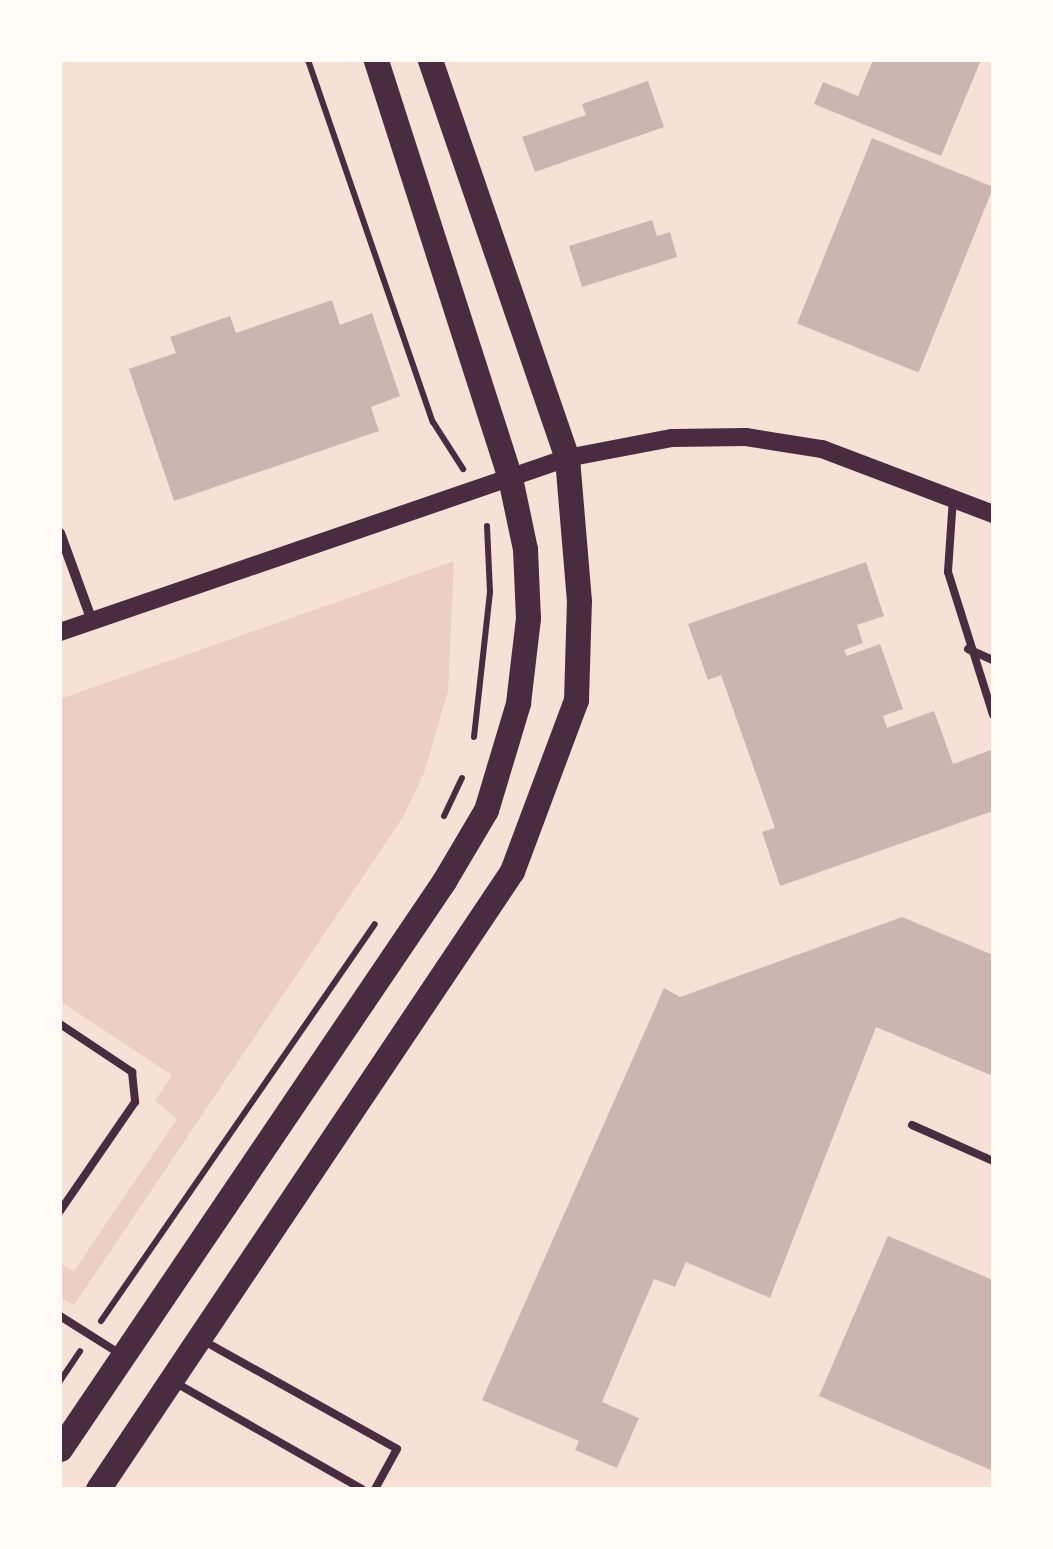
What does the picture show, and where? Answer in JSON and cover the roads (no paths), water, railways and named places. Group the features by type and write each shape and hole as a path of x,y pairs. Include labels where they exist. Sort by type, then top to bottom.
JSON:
{"main road":[{"path":"60,1449 486,810 518,703 528,618 525,548 510,478 376,60"},
{"path":"98,1489 512,872 555,769 576,700 578,640 567,458 430,60"}],"street":[{"path":"60,632 567,458 672,438 746,437 822,449 993,514"},
{"path":"60,533 92,621"}],"lane":[{"path":"954,498 948,572 968,648 993,715"},
{"path":"968,648 993,660"},
{"path":"60,1024 132,1072 135,1102 60,1211"},
{"path":"912,1125 993,1161"},
{"path":"60,1316 123,1356"},
{"path":"200,1339 397,1449 375,1489"},
{"path":"172,1380 362,1489"}]}
